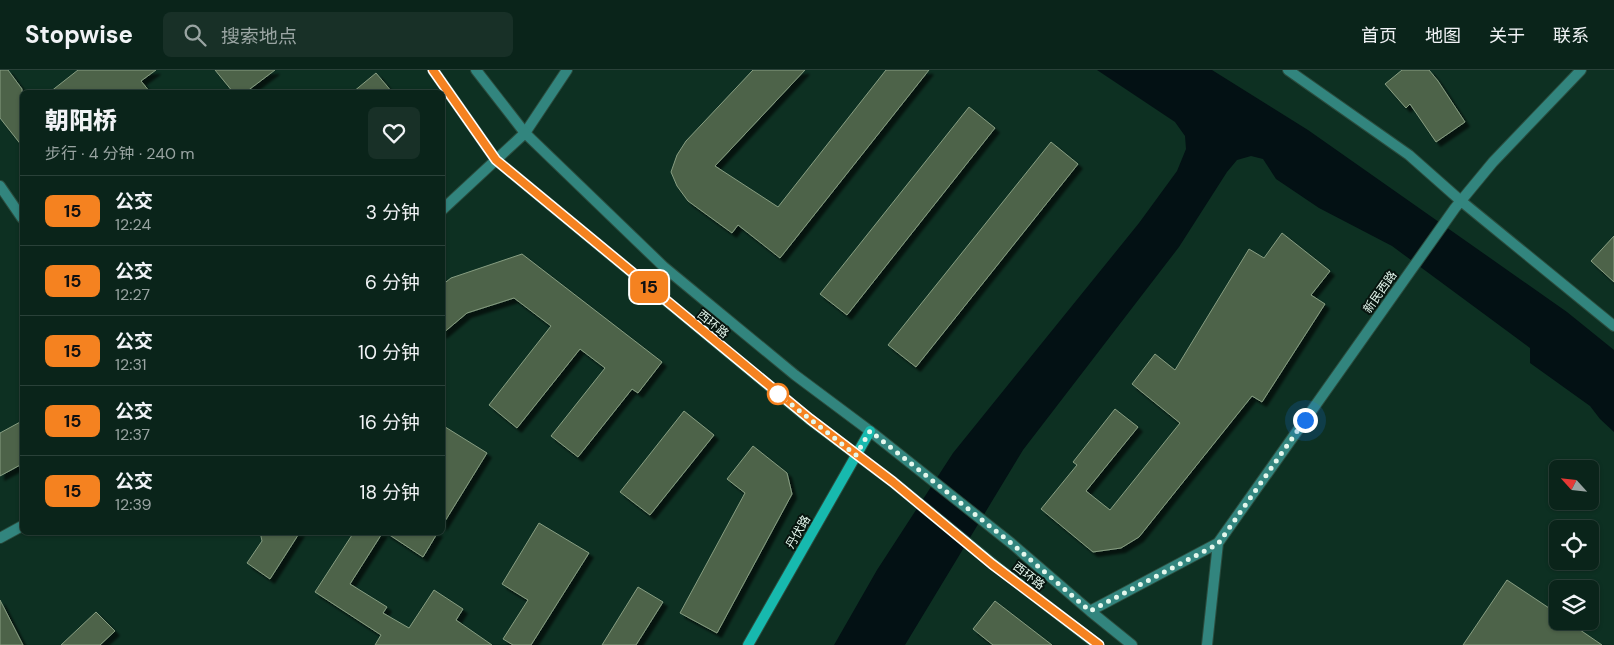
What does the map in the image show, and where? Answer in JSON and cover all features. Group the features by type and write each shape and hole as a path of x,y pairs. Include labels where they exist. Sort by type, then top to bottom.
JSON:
{"main road":[{"name":"西环路","path":"433,70 496,160 810,419 910,496 992,564 1098,645"},
{"name":"丹伏路","path":"748,645 870,431"}],"street":[{"name":"西环路","path":"476,70 525,133 664,267 795,375 870,431 1011,543 1132,645"},
{"path":"445,207 525,133 567,70"},
{"path":"1288,70 1408,155 1458,204 1614,326"},
{"name":"新民西路","path":"1090,611 1218,544 1458,204 1493,162 1581,70"},
{"path":"0,186 20,215"},
{"path":"0,538 20,527"},
{"name":"新民西路","path":"1207,645 1218,544"}],"shaded area":[{"path":"1097,70 1212,70 1308,130 1567,312 1614,350 1614,432 1590,406 1530,363 1530,348 1392,246 1319,208 1276,179 1263,159 1251,156 1237,160 1227,172 1179,247 1023,450 905,645 834,645 877,570 953,453 1139,223 1177,171 1186,149 1185,136 1175,122"}],"building":[{"path":"0,70 8,70 22,89 20,90 20,143 0,118"},
{"path":"78,70 156,70 141,81 148,90 53,90"},
{"path":"215,70 275,70 249,90 231,90"},
{"path":"753,70 805,70 715,166 778,207 886,70 929,70 780,258 738,225 732,233 688,201 677,186 671,172 677,155 686,141"},
{"path":"1402,70 1429,70 1465,122 1436,142 1410,104 1406,108 1385,84"},
{"path":"376,73 390,90 355,90"},
{"path":"969,107 995,128 847,315 820,294"},
{"path":"1051,142 1078,164 916,367 888,345"},
{"path":"1282,233 1330,271 1311,295 1325,304 1262,402 1252,396 1139,537 1121,548 1093,552 1041,509 1077,465 1073,462 1115,409 1138,427 1086,491 1110,510 1180,423 1132,384 1155,354 1175,370 1249,249 1264,258"},
{"path":"1614,236 1614,282 1591,261"},
{"path":"522,254 662,362 638,393 632,389 578,457 551,436 605,368 580,349 517,428 489,405 551,326 514,298 467,313 445,331 445,283 451,278"},
{"path":"684,411 714,435 650,515 620,492"},
{"path":"20,422 20,465 0,476 0,433"},
{"path":"445,427 487,453 445,521"},
{"path":"753,446 787,473 792,494 717,633 680,613 745,493 727,479"},
{"path":"539,523 589,553 531,645 513,645 503,639 528,600 502,584"},
{"path":"261,535 298,535 270,579 247,563 262,541"},
{"path":"352,535 381,535 350,584 387,607 383,613 409,628 434,590 463,609 456,620 492,645 375,645 381,635 315,592"},
{"path":"390,535 436,535 423,557"},
{"path":"1507,580 1549,608 1549,630 1580,630 1602,645 1463,645"},
{"path":"638,587 663,602 636,645 602,645"},
{"path":"0,600 23,645 0,645"},
{"path":"995,601 1052,645 993,645 973,629"},
{"path":"96,612 115,631 100,645 61,645"}],"bus line":[{"name":"15","path":"433,70 496,160 810,419 893,482 992,564 1099,645"}],"route":[{"path":"778,394 856,455 870,431 1011,543 1090,611 1218,544 1305,420"}]}
